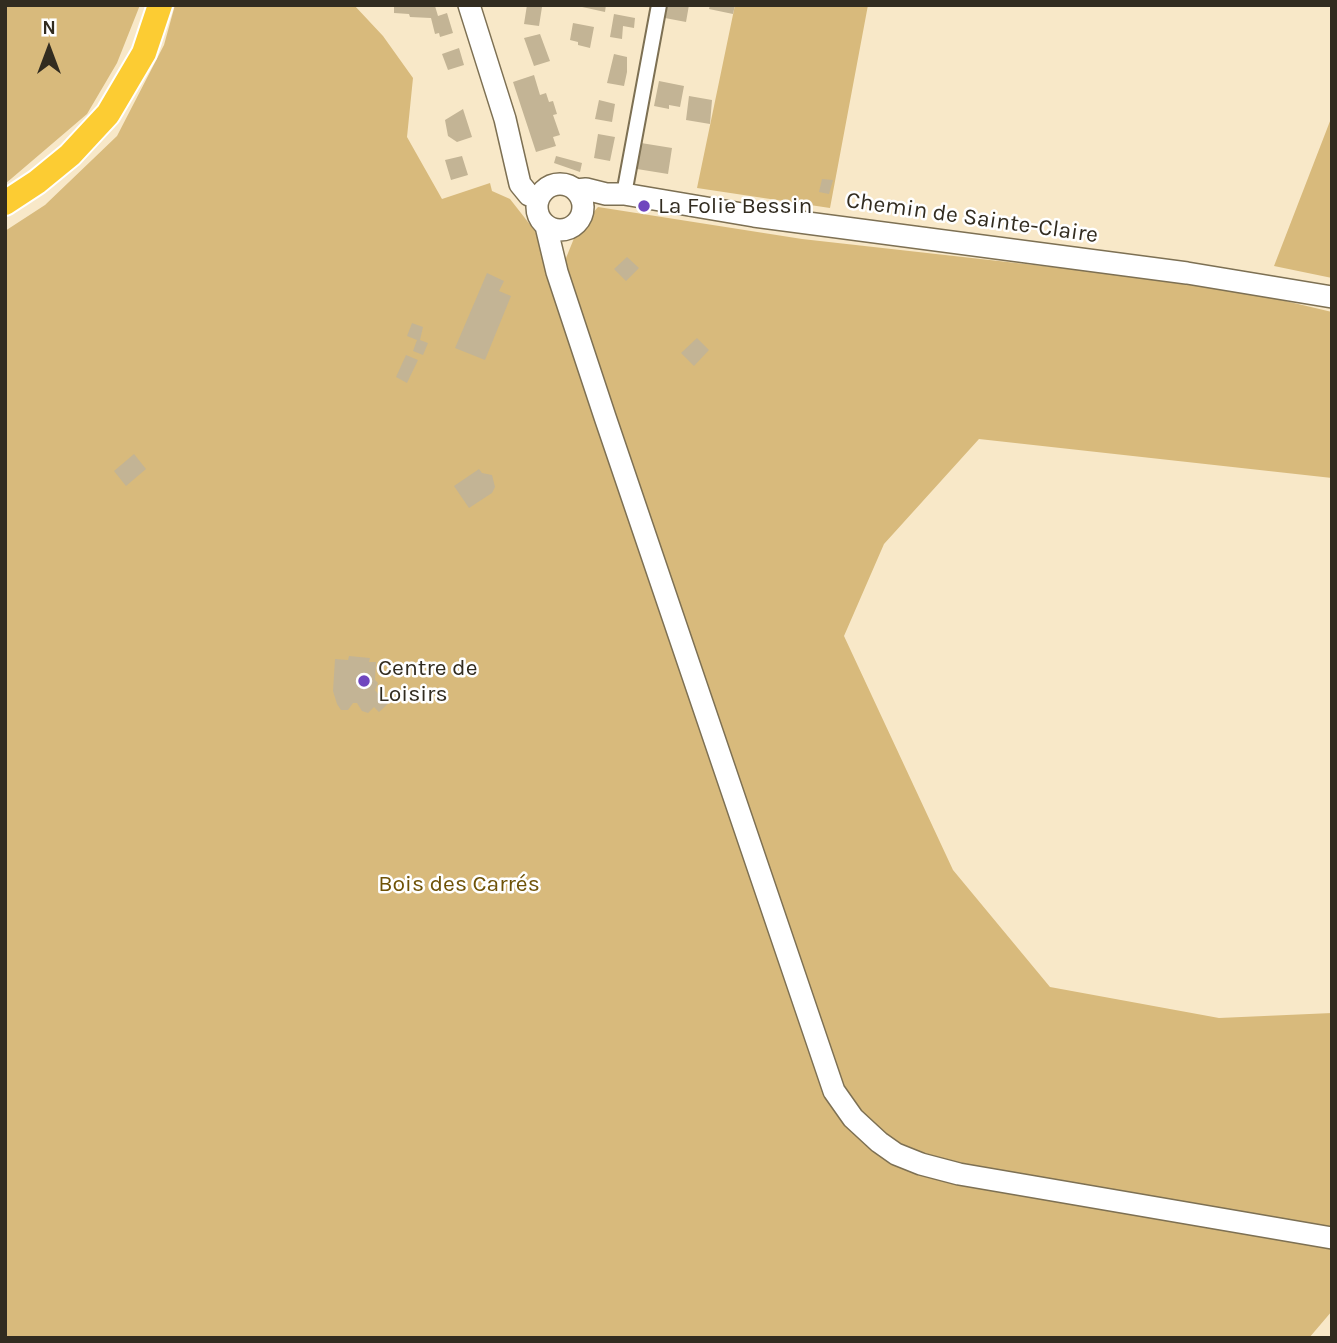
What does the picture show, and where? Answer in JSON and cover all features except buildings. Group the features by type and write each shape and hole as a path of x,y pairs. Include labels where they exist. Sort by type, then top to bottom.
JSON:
{"highway":[{"path":"5,203 37,182 70,155 108,114 144,53 160,5"}],"main road":[{"path":"469,5 505,119 520,184 528,195 542,193 564,184 576,190 583,201 577,221 564,238 557,272"},
{"name":"Chemin de Sainte-Claire","path":"576,190 586,189 754,216 1186,273 1332,297"},
{"path":"542,193 537,214 546,226 557,272 834,1091 853,1118 896,1154 959,1174 1332,1238"},
{"path":"546,226 558,230 577,221 615,194"}],"street":[{"path":"615,194 659,5"}],"green space":[{"path":"5,5 140,5 117,63 87,114 5,184"},
{"name":"Bois des Carrés","path":"175,5 354,5 383,36 413,78 407,137 442,199 490,183 492,191 510,199 535,231 550,273 565,270 566,258 577,231 598,207 802,239 1222,286 1332,312 1332,478 979,439 884,544 844,636 953,870 1050,987 1219,1018 1332,1013 1332,1311 1309,1338 5,1338 5,231 45,205 117,136 164,45"},
{"path":"735,5 868,5 830,208 697,188"},
{"path":"1332,116 1332,278 1274,266"}],"place":[{"name":"La Folie Bessin","path":"644,206"},
{"name":"Centre de Loisirs","path":"364,681"}]}
